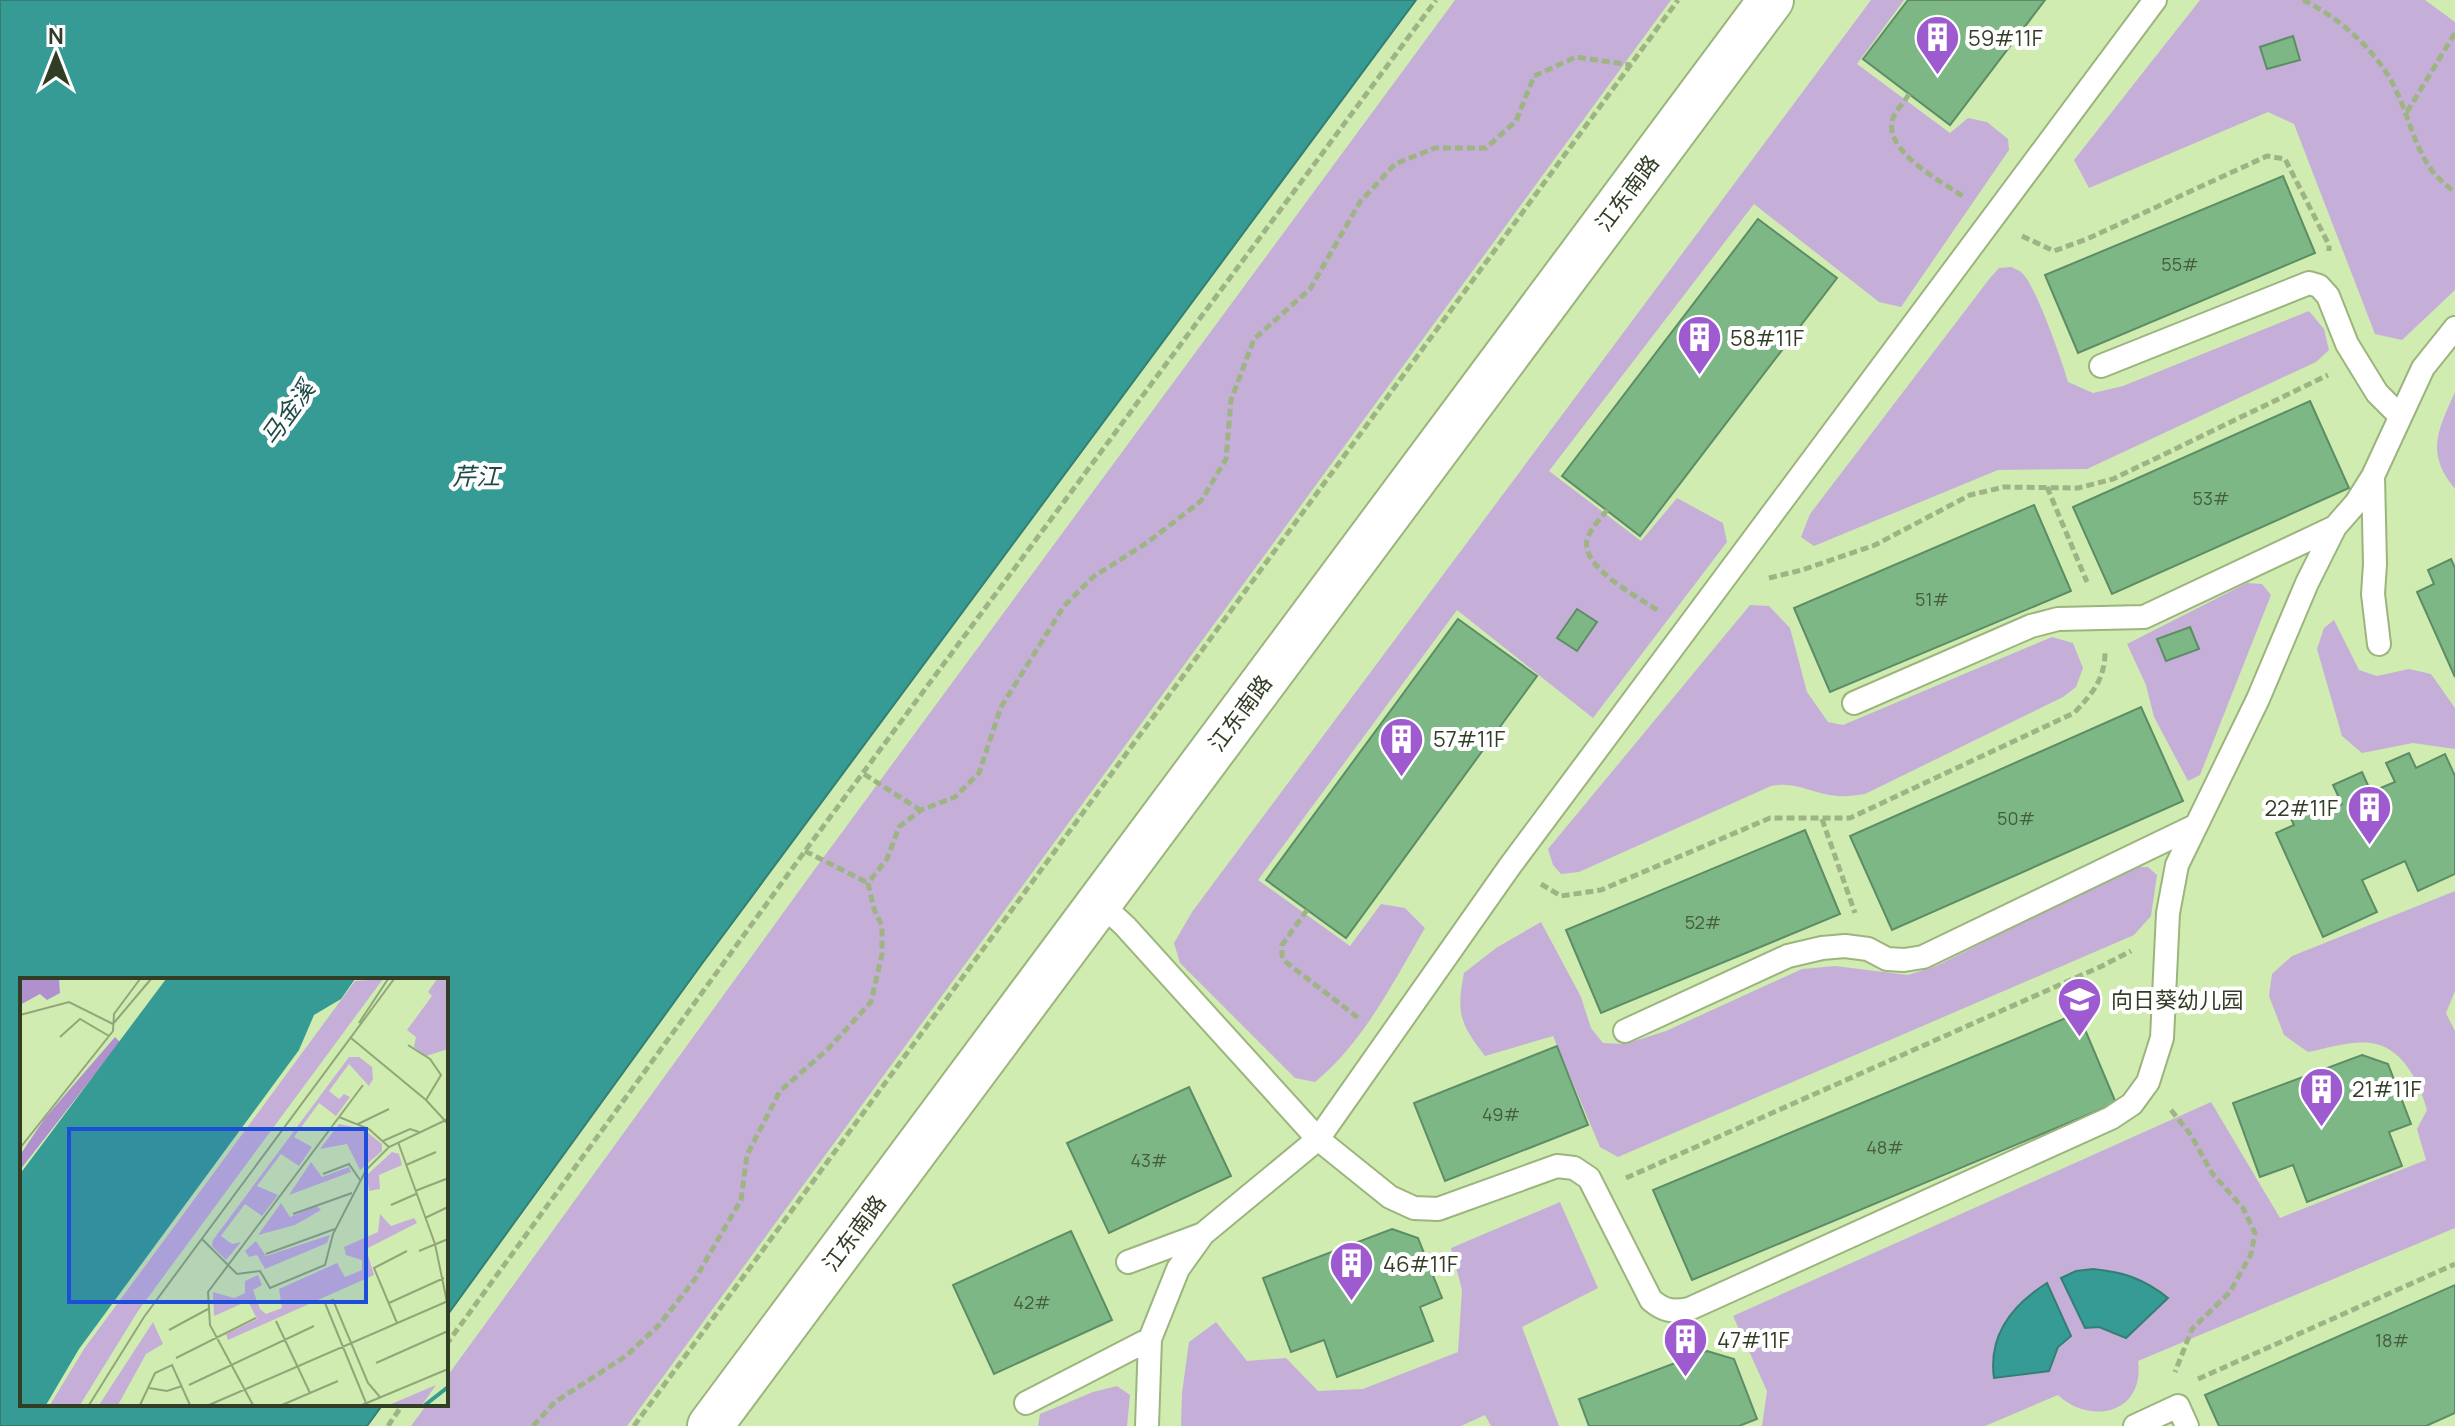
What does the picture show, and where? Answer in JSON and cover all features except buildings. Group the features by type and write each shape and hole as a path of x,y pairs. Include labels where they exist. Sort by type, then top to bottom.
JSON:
{"street":[{"name":"江东南路","path":"710,1426 1771,0"}],"lane":[{"path":"1147,1426 1150,1339 1178,1269 1203,1234 1318,1139 1510,866 2155,0"},
{"path":"2101,366 2309,283 2319,286 2328,296 2357,361 2377,393 2399,415"},
{"path":"1099,902 1125,926 1318,1139 1390,1197 1414,1208 1438,1209 1557,1166 1574,1168 1589,1178 1651,1300 1662,1309 1674,1312 1689,1309 2111,1118 2132,1104 2148,1082 2162,1038 2168,932 2177,865 2258,699 2307,583 2335,527 2356,503 2373,476 2423,368 2455,328"},
{"path":"2373,476 2373,594 2379,644"},
{"path":"1854,703 2031,626 2058,619 2144,617 2335,527"},
{"path":"1625,1031 1788,956 1845,946 1868,949 1887,959 1923,957 2195,826"},
{"path":"1128,1262 1203,1234"},
{"path":"1026,1403 1150,1339"},
{"path":"2135,1426 2182,1416"}],"path":[{"path":"448,1342 805,851 1436,0"},
{"path":"634,1426 1678,0"},
{"path":"2303,0 2348,29 2375,58 2389,76 2433,172 2455,193"},
{"path":"2406,113 2455,33"},
{"path":"868,883 887,859 899,827 921,810 955,797 979,773 1001,707 1064,606 1093,577 1148,542 1201,501 1226,459 1231,400 1254,339 1310,289 1360,202 1395,164 1435,148 1486,148 1516,121 1534,76 1576,57 1631,65"},
{"path":"1909,94 1893,118 1891,134 1901,152 1993,218 2032,243 2054,251 2087,239 2267,156 2285,159 2329,245 2329,261 2319,286"},
{"path":"1736,563 1759,578 1774,578 1875,545 1970,495 2004,487 2078,488 2113,479 2357,361"},
{"path":"1510,866 1561,896 1601,890 1770,818 1850,818 2074,713 2094,692 2105,669 2104,618 2047,487"},
{"path":"1607,510 1588,537 1586,553 1594,566 1686,630"},
{"path":"864,774 921,810"},
{"path":"1822,819 1868,949"},
{"path":"805,851 868,883"},
{"path":"533,1426 555,1402 626,1356 659,1325 695,1279 741,1200 747,1155 780,1091 828,1049 871,1002 882,954 882,926 868,883"},
{"path":"1307,910 1282,945 1282,956 1387,1040"},
{"path":"1596,1191 2102,966 2168,932"},
{"path":"2148,1082 2191,1135 2212,1173 2243,1208 2255,1233 2251,1254 2230,1292 2192,1329 2176,1367 2172,1387 2182,1416"},
{"path":"2182,1416 2197,1380 2455,1264"},
{"path":"388,1426 402,1406"}],"shaded area":[{"path":"1455,0 1671,0 627,1426 411,1426 426,1406 448,1406 448,1375 812,873"},
{"path":"1871,0 1904,0 1857,64 1950,133 1968,118 1987,122 2008,139 2009,150 1901,307 1879,302 1754,204 1549,471 1641,541 1677,498 1723,523 1727,542 1593,718 1457,610 1258,880 1350,946 1381,904 1405,908 1425,928 1389,990 1348,1049 1315,1082 1295,1078 1180,963 1174,943 1192,912"},
{"path":"2200,0 2425,0 2455,22 2455,290 2402,340 2375,334 2294,124 2268,112 2089,188 2074,160"},
{"path":"2011,267 2022,273 2034,293 2068,382 2093,393 2123,386 2309,311 2324,329 2329,350 2316,362 2087,469 1998,470 1814,546 1801,537 1810,514 1990,278 1999,268"},
{"path":"2455,392 2455,489 2440,464 2437,441"},
{"path":"2247,583 2262,584 2271,595 2200,775 2188,781 2154,717 2146,685 2127,644"},
{"path":"1750,605 1769,606 1790,628 1807,692 1828,722 1843,725 2052,637 2073,643 2083,668 2076,687 2063,697 1865,794 1837,796 1796,786 1771,786 1579,872 1561,874 1553,865 1548,849"},
{"path":"2334,620 2359,670 2377,676 2409,669 2431,674 2455,708 2455,749 2413,743 2362,753 2342,736 2317,649 2324,628"},
{"path":"2134,867 2148,867 2157,875 2151,916 2134,935 1618,1157 1600,1147 1553,1036 1485,1056 1462,1018 1460,999 1464,973 1496,948 1541,922 1581,997 1591,1028 1603,1043 1625,1044 1666,1031 1802,969 1835,966 1908,975 1936,966"},
{"path":"2455,891 2455,991 2446,1013 2455,1031 2455,1228 2138,1361 2138,1379 2133,1393 2113,1409 2100,1412 2085,1410 2071,1405 2058,1395 1985,1426 1762,1426 1767,1391 1733,1316 2211,1102 2280,1218 2426,1160 2417,1129 2427,1110 2420,1090 2403,1061 2386,1048 2368,1043 2308,1052 2284,1035 2269,996 2272,974 2292,956"},
{"path":"1560,1202 1598,1288 1522,1327 1559,1426 1491,1426 1485,1415 1461,1426 1181,1426 1189,1342 1216,1322 1247,1361 1286,1358 1318,1391 1363,1389 1458,1352 1462,1290 1451,1248"},
{"path":"1117,1386 1130,1395 1127,1426 1038,1426 1040,1414 1093,1392"}],"water":[{"name":"芹江","path":"0,0 1416,0 701,965 448,1314 448,978 20,978 20,1406 382,1406 367,1426 0,1426"},
{"path":"2093,1269 2133,1278 2168,1298 2126,1338 2099,1327 2085,1328 2061,1278 2076,1271"},
{"path":"2047,1283 2071,1336 2058,1347 2049,1371 1994,1378 1995,1348 2005,1323 2023,1301"}],"place":[{"name":"59#11F","path":"1937,77"},
{"name":"58#11F","path":"1699,377"},
{"name":"57#11F","path":"1402,778"},
{"name":"22#11F","path":"2369,847"},
{"name":"向日葵幼儿园","path":"2080,1039"},
{"name":"21#11F","path":"2321,1128"},
{"name":"46#11F","path":"1352,1303"},
{"name":"47#11F","path":"1686,1379"}],"water label":[{"name":"马金溪","path":"287,412"}]}
